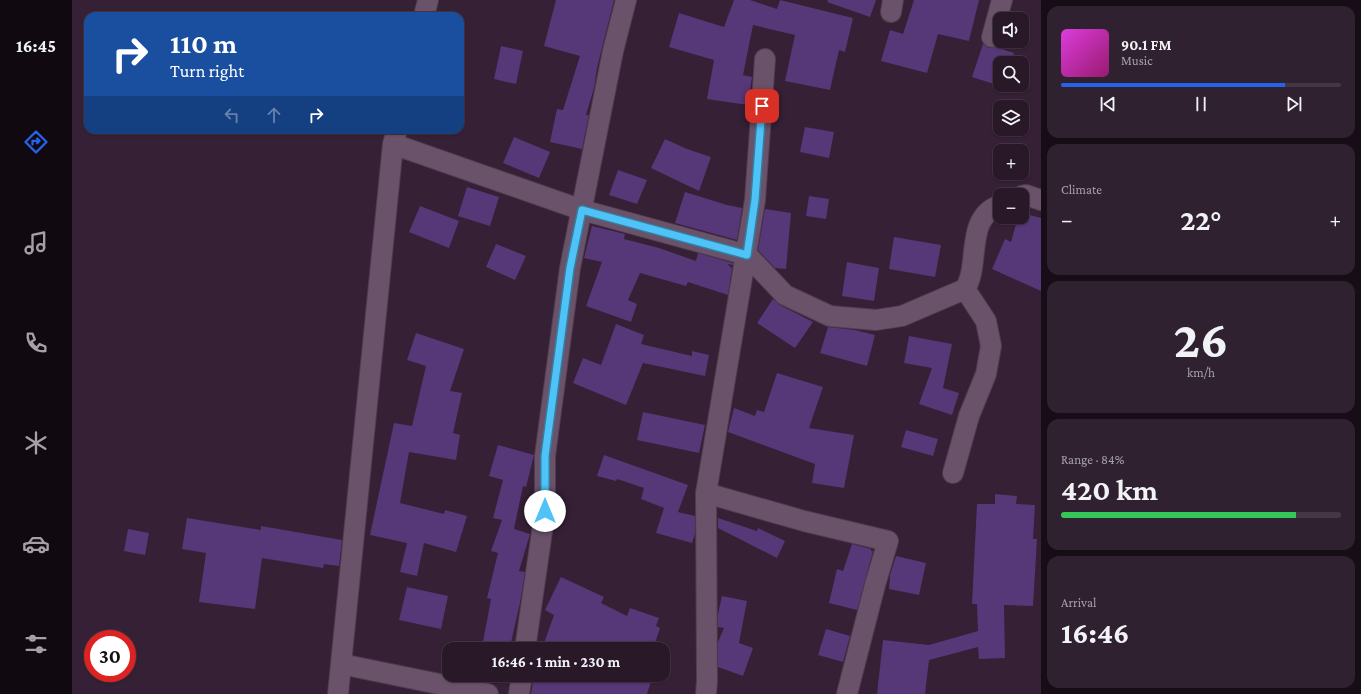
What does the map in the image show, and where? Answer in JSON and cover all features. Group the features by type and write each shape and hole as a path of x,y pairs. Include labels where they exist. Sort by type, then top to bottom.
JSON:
{"street":[{"path":"425,12 428,0"},
{"path":"527,642 545,511 545,456 570,268 612,51 626,0"},
{"path":"992,38 1002,0"},
{"path":"706,694 706,493 755,200 765,59"},
{"path":"338,694 395,137 582,210 747,255 785,295 830,316 876,320 902,316 965,289 970,281 974,244 982,218 993,208"},
{"path":"1029,196 1041,200"},
{"path":"953,473 969,416 986,374 991,346 986,321 965,289"},
{"path":"706,493 804,521 888,541 847,694"},
{"path":"341,664 488,694"},
{"path":"519,694 521,682"}],"building":[{"path":"556,0 614,0 597,68 594,88 586,115 589,115 582,149 550,142 557,109 563,110 580,56 544,46"},
{"path":"734,0 750,0 777,9 780,0 853,18 845,52 839,50 830,90 785,81 795,35 753,25 743,75 752,77 748,105 707,99 714,60 669,47 679,13 724,27"},
{"path":"828,0 876,0 870,17 827,2"},
{"path":"914,0 979,0 969,41 938,34 927,73 881,61 890,30 903,34"},
{"path":"983,44 989,48 999,48 1014,53 1013,56 993,56 993,84 972,77"},
{"path":"501,46 523,51 516,84 494,79"},
{"path":"805,127 834,132 829,158 800,152"},
{"path":"514,137 550,152 539,178 503,163"},
{"path":"665,139 687,149 711,157 699,191 651,168"},
{"path":"618,170 647,180 637,204 609,195"},
{"path":"467,187 499,197 490,226 458,216"},
{"path":"685,192 742,208 737,240 675,223"},
{"path":"809,196 829,199 826,219 806,216"},
{"path":"420,206 459,221 449,248 409,232"},
{"path":"765,209 791,213 786,269 775,268 758,250"},
{"path":"1029,215 1041,218 1041,291 992,269 1005,239 1011,242 1016,224 1029,224"},
{"path":"592,226 625,234 624,239 659,248 696,261 698,253 733,263 733,265 727,264 732,268 728,295 688,282 686,286 640,273 628,300 637,304 631,322 586,306 602,262 584,258"},
{"path":"894,237 941,245 935,277 889,269"},
{"path":"496,244 526,256 515,280 486,267"},
{"path":"847,262 879,268 874,301 842,296"},
{"path":"773,299 780,305 813,322 795,348 757,323"},
{"path":"616,324 644,335 641,344 692,356 692,351 709,355 705,376 643,363 626,405 573,383 583,358 601,365"},
{"path":"828,327 855,330 875,335 867,366 820,353"},
{"path":"416,333 464,349 450,391 462,393 453,433 460,435 456,460 409,452 400,503 444,514 445,510 467,516 456,552 424,543 417,576 400,572 407,543 370,535 394,423 412,426 426,366 407,360"},
{"path":"909,336 952,344 943,388 959,393 952,415 919,404 932,368 904,363"},
{"path":"777,373 823,387 809,428 854,435 844,488 812,483 815,464 728,432 734,408 755,416 757,410 764,412"},
{"path":"643,412 705,425 699,453 637,440"},
{"path":"906,430 938,439 933,456 901,447"},
{"path":"498,445 534,455 526,487 523,486 514,529 530,534 519,571 525,572 511,642 483,642 491,599 487,598 498,553 491,551 502,520 493,518 503,480 489,476"},
{"path":"604,455 688,485 678,512 695,516 695,534 692,543 656,533 664,508 641,499 644,488 617,479 616,481 597,476"},
{"path":"995,494 1017,496 1016,504 1035,505 1033,539 1037,539 1033,606 1004,605 1005,658 979,659 978,647 929,660 925,694 877,694 883,640 929,645 978,631 977,604 972,604 977,504 995,504"},
{"path":"187,518 261,530 261,526 342,540 339,566 324,564 323,568 262,558 255,609 199,602 206,553 182,549"},
{"path":"718,518 757,531 758,528 785,541 777,558 718,528"},
{"path":"128,529 149,533 145,555 124,551"},
{"path":"852,544 871,549 871,551 873,551 857,610 829,603 837,569 843,571"},
{"path":"896,556 926,563 919,595 889,589 890,575"},
{"path":"561,577 604,597 601,603 627,616 630,608 659,618 656,626 660,628 655,642 544,642 554,615 545,610"},
{"path":"407,587 448,596 441,629 399,620"},
{"path":"722,596 747,601 739,643 753,648 743,676 718,667 718,642 724,628 718,627 718,614"},
{"path":"826,629 850,636 843,662 818,655"},
{"path":"533,682 651,682 647,694 531,694"}],"route":[{"path":"545,511 545,456 573,247 582,210 747,255 755,200 762,106"}]}
